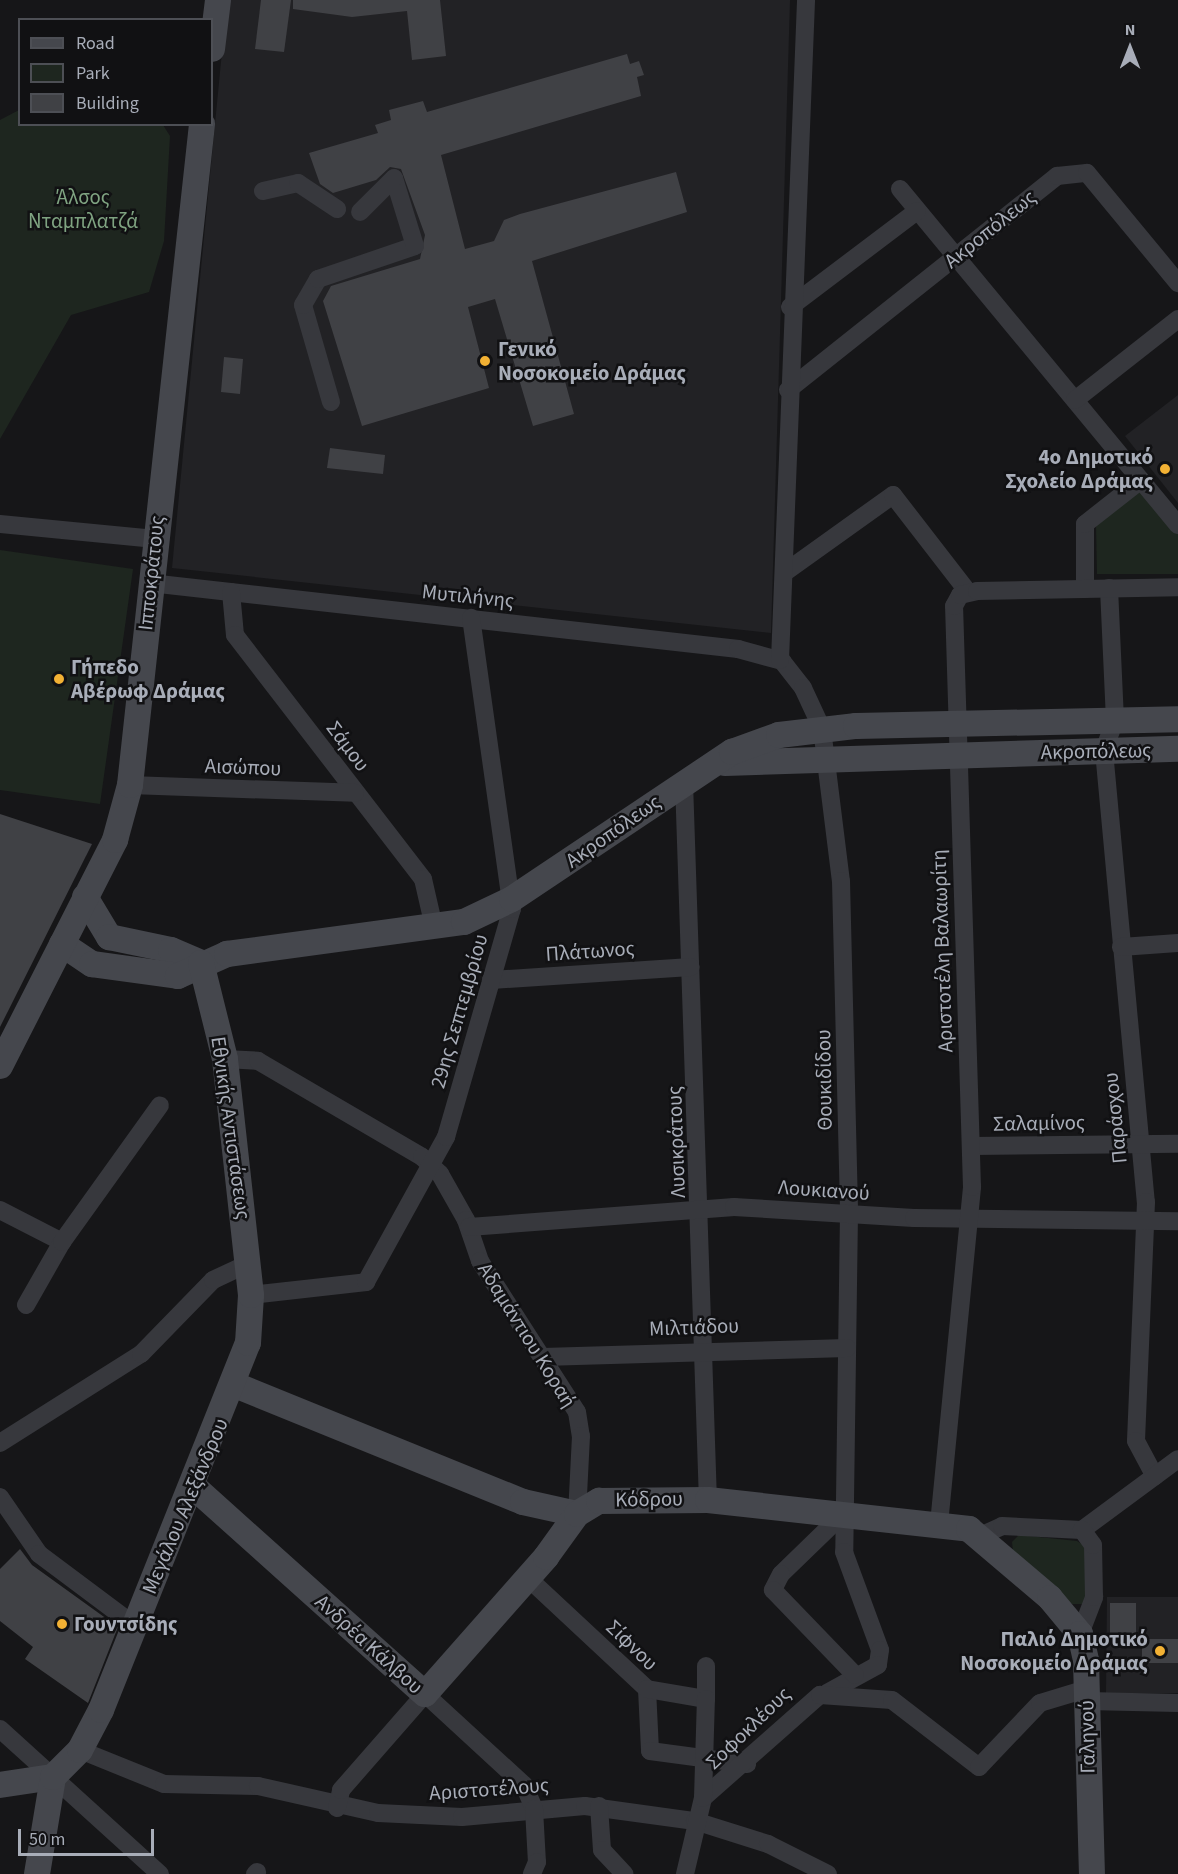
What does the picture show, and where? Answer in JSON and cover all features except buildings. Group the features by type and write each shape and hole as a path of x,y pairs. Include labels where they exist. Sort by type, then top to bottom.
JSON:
{"street":[{"path":"213,41 218,0"},
{"path":"780,660 790,307 807,0"},
{"name":"Ιπποκράτους","path":"0,1066 115,840 130,785 150,583 202,126"},
{"name":"Ακροπόλεως","path":"788,390 1057,176 1087,173 1178,283"},
{"path":"331,402 303,305 318,279 415,246 394,178 360,212"},
{"path":"263,190 298,183 337,209"},
{"path":"900,189 1178,525"},
{"path":"790,307 917,211"},
{"path":"1075,400 1178,319"},
{"path":"1085,589 1085,524 1141,480"},
{"path":"784,573 893,495 968,592 1178,587"},
{"path":"0,524 155,539"},
{"name":"Μυτιλήνης","path":"150,583 714,645 780,660"},
{"path":"1104,751 1115,720 1109,588"},
{"name":"Σάμου","path":"231,592 235,635 423,879 434,927"},
{"name":"Αριστοτέλη Βαλαωρίτη","path":"939,1524 969,1219 972,1146 953,610 956,599 968,592"},
{"name":"29ης Σεπτεμβρίου","path":"251,1294 366,1282 434,1167 491,980 512,899 472,651 471,618"},
{"name":"Θουκιδίδου","path":"780,660 803,688 822,729 841,881 849,1212 843,1515 846,1561 880,1650 878,1665 855,1675"},
{"path":"712,764 754,742 822,729 1178,719"},
{"name":"Ακροπόλεως","path":"62,944 92,964 133,972 178,976 201,963 227,954 434,927 477,918 512,899 712,764 827,758 1178,749"},
{"name":"Παράσχου","path":"1104,751 1144,1221 1136,1441 1155,1476"},
{"name":"Λυσικράτους","path":"684,782 701,1209 708,1500"},
{"name":"Αισώπου","path":"130,785 355,793"},
{"path":"85,897 109,937 171,950 201,963"},
{"path":"1121,947 1178,943"},
{"name":"Εθνικής Αντιστάσεως","path":"201,963 225,1059 251,1294"},
{"name":"Πλάτωνος","path":"491,980 691,967"},
{"name":"Αδαμάντιου Κοραή","path":"225,1059 258,1061 434,1167 469,1227 480,1260 543,1357 580,1422 577,1514"},
{"path":"26,1305 62,1242 160,1105"},
{"name":"Σαλαμίνος","path":"972,1146 1178,1144"},
{"name":"Λουκιανού","path":"469,1227 701,1209 849,1212 969,1219 1178,1221"},
{"path":"0,1210 62,1242"},
{"path":"0,1443 141,1354 213,1280 248,1264"},
{"name":"Μεγάλου Αλεξάνδρου","path":"52,1777 80,1750 194,1487 235,1385 249,1336 251,1294"},
{"name":"Μιλτιάδου","path":"543,1357 705,1349 846,1348"},
{"path":"235,1385 523,1502 577,1514 528,1578 341,1790 338,1808"},
{"path":"980,1536 1002,1526 1082,1530 1178,1459"},
{"name":"Ανδρέα Κάλβου","path":"194,1487 524,1785 534,1809"},
{"path":"0,1497 39,1554 135,1625"},
{"name":"Κόδρου","path":"577,1514 620,1497 708,1500 939,1524 980,1536 1060,1608 1080,1634"},
{"path":"843,1515 781,1574 772,1590 855,1675"},
{"path":"1080,1634 1094,1596 1093,1545 1082,1530"},
{"name":"Σίφνου","path":"528,1578 647,1689 649,1749 667,1755 704,1755"},
{"name":"Γαληνού","path":"1080,1634 1086,1695 1092,1874"},
{"name":"Σοφοκλέους","path":"685,1874 695,1821 703,1798 706,1666"},
{"name":"Σοφοκλέους","path":"703,1798 747,1764 807,1702 855,1675"},
{"path":"647,1689 706,1699"},
{"path":"826,1693 892,1700 980,1767 1040,1703 1086,1695 1178,1703"},
{"path":"0,1730 160,1874"},
{"name":"Αριστοτέλους","path":"80,1750 164,1784 258,1786 338,1808 462,1817 534,1809 598,1806 695,1821 768,1844 828,1874"},
{"path":"704,1755 747,1764"},
{"path":"0,1785 52,1777"},
{"path":"37,1874 52,1777"},
{"path":"598,1806 602,1851 624,1874"},
{"path":"532,1874 537,1862 534,1809"}],"shaded area":[{"name":"Γενικό Νοσοκομείο Δράμας","path":"227,0 790,0 771,633 172,568"},
{"name":"4ο Δημοτικό Σχολείο Δράμας","path":"1178,395 1178,503 1125,436"},
{"path":"1107,1597 1178,1597 1178,1693 1106,1693"}],"green space":[{"name":"Άλσος Νταμπλατζά","path":"18,111 18,126 164,126 170,136 164,241 149,292 71,315 0,439 0,120"},
{"path":"1139,491 1178,534 1178,574 1097,574 1096,525"},
{"name":"Γήπεδο Αβέρωφ Δράμας","path":"0,550 133,569 100,804 0,790"},
{"path":"1019,1535 1077,1541 1088,1548 1085,1604 1072,1604 1013,1551 1012,1542"}],"place":[{"name":"Γενικό Νοσοκομείο Δράμας","path":"485,361"},
{"name":"4ο Δημοτικό Σχολείο Δράμας","path":"1165,469"},
{"name":"Γήπεδο Αβέρωφ Δράμας","path":"59,679"},
{"name":"Γουντσίδης","path":"62,1624"},
{"name":"Παλιό Δημοτικό Νοσοκομείο Δράμας","path":"1160,1651"}]}
